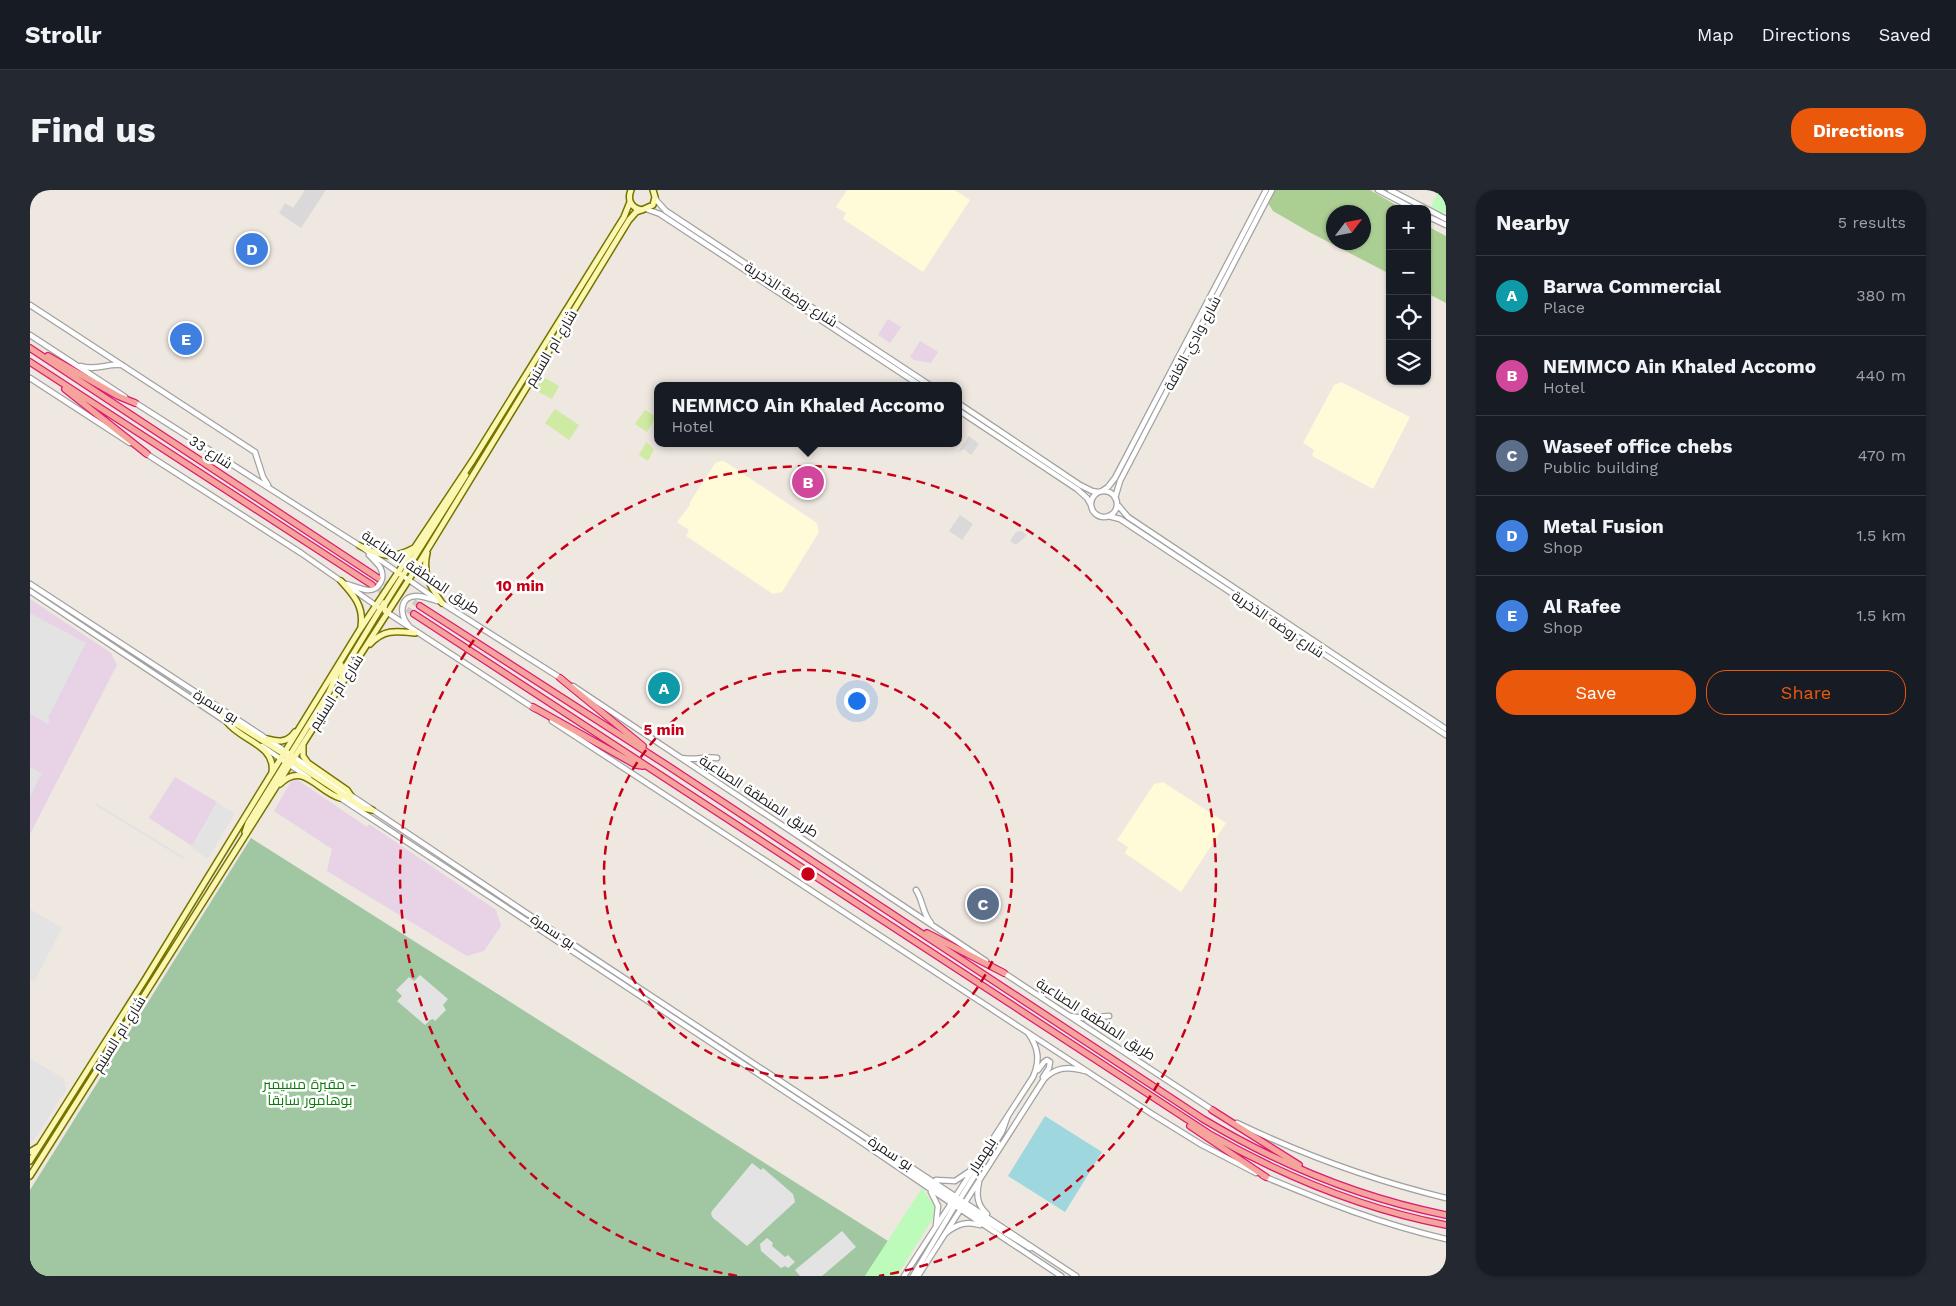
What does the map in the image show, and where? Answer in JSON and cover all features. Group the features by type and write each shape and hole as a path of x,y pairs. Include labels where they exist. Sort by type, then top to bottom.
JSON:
{"highway":[{"path":"32,349 53,358 118,396 135,403"},
{"name":"شارع 33","path":"32,349 378,578"},
{"name":"شارع 33","path":"30,362 372,585"},
{"path":"45,371 147,454"},
{"name":"طريق المنطقة الصناعية","path":"420,606 662,762 1203,1119 1263,1152 1320,1178 1385,1200 1446,1215"},
{"path":"414,614 1161,1104 1248,1156 1303,1181 1378,1209 1446,1225"},
{"path":"560,678 662,762"},
{"path":"533,707 636,765 647,767"},
{"path":"908,924 1004,973"},
{"path":"1161,1104 1203,1136 1266,1177"},
{"path":"1212,1110 1320,1178"}],"main road":[{"name":"شارع ام السنيم","path":"30,1161 271,775 308,736 337,693 428,549 629,220 636,212 653,205 654,192"},
{"path":"630,196 635,207 644,210"},
{"name":"شارع ام السنيم","path":"32,1170 273,792 312,710 350,646 378,607 415,546 473,460 624,217 630,196"},
{"path":"387,613 384,608 385,604 460,487 473,460"},
{"path":"360,546 390,556 403,553 415,546"},
{"path":"428,549 425,565 426,576 430,586 442,603"},
{"path":"341,581 359,605 362,619 359,632"},
{"path":"337,693 344,669 378,607"},
{"path":"361,653 384,633 396,631 415,633"},
{"path":"244,837 248,823 329,692 350,646"},
{"path":"198,702 209,707 363,808 372,810"},
{"path":"267,739 286,740 312,710"},
{"path":"227,722 231,729 268,753 272,764 271,775"},
{"path":"308,736 302,748 304,759 347,790 351,796"},
{"path":"273,792 288,777 297,774 304,776 332,796 340,798"},
{"path":"30,1152 42,1143"}],"street":[{"path":"625,190 630,196"},
{"name":"شارع وادي الغافة","path":"1100,491 1112,484 1266,190"},
{"name":"شارع وادي الغافة","path":"1115,498 1120,481 1272,190"},
{"path":"1378,190 1406,205"},
{"path":"1390,190 1419,205"},
{"name":"شارع روضة الذخرية","path":"654,192 660,205 666,211 926,382"},
{"name":"شارع روضة الذخرية","path":"644,210 660,214 915,382"},
{"path":"1431,211 1446,219"},
{"path":"1431,218 1446,225"},
{"path":"30,305 255,452 263,477 273,490"},
{"name":"طريق المنطقة الصناعية","path":"30,335 360,546 442,603 590,696 678,757 1212,1110 1257,1133 1330,1164 1385,1182 1446,1198"},
{"path":"68,360 92,369 108,365 123,366"},
{"path":"30,378 341,581 415,633 533,707 1202,1145 1318,1200 1402,1228 1446,1239"},
{"path":"962,407 1080,485 1092,491 1110,492 1117,504 1114,511 1104,517 1097,515 1087,498 1077,489 962,413"},
{"path":"1091,505 1092,498 1100,491"},
{"name":"شارع روضة الذخرية","path":"1117,504 1128,517 1446,729"},
{"name":"شارع روضة الذخرية","path":"1108,516 1120,519 1446,735"},
{"path":"341,581 366,590 375,588 381,583 383,575 381,569 360,546"},
{"name":"بو سمرة","path":"30,584 267,739 288,758 340,798 871,1148 927,1187 995,1222 1076,1276"},
{"name":"بو سمرة","path":"30,591 227,722 351,796 928,1177 987,1227 1061,1276"},
{"path":"415,633 402,614 402,606 406,600 416,596 442,603"},
{"path":"678,757 693,760 709,757 717,758"},
{"path":"916,890 922,900 925,914 935,927"},
{"path":"1067,1015 1083,1018 1108,1016"},
{"name":"بلهمبار","path":"918,1276 943,1236 973,1168 1033,1077 1038,1063 1038,1054 1033,1040 1026,1030"},
{"path":"1033,1077 1044,1062 1049,1061 1049,1068 1036,1089"},
{"name":"بلهمبار","path":"904,1276 935,1228 981,1177 1036,1089 1048,1075 1060,1068 1070,1067 1090,1072"},
{"path":"913,1276 1002,1132 1011,1110"},
{"path":"871,1148 894,1159 958,1203 1025,1246 1042,1254"},
{"path":"30,1161 32,1170"},
{"path":"928,1177 952,1182 973,1168"},
{"path":"981,1177 978,1189 979,1203 995,1222"},
{"path":"927,1187 935,1197 938,1206 935,1228"},
{"path":"943,1236 956,1226 964,1223 987,1227"}],"shaded area":[{"path":"305,190 326,190 301,228 279,213 285,203 293,208"},
{"path":"847,190 955,190 970,200 923,272 843,219 846,213 836,207"},
{"path":"888,319 901,327 890,343 878,335"},
{"path":"920,341 938,352 931,363 914,360 910,357"},
{"path":"1341,382 1410,417 1373,489 1312,456 1314,450 1303,443 1334,385"},
{"path":"969,436 979,444 971,455 964,449 958,452"},
{"path":"724,461 817,523 819,532 782,592 773,594 686,536 689,530 677,522 690,505 690,502 716,462"},
{"path":"960,515 973,524 962,540 949,531"},
{"path":"1021,531 1027,535 1016,545 1010,541 1016,532"},
{"path":"30,599 111,653 117,665 30,834"},
{"path":"30,613 86,643 48,718 50,719 48,724 30,714"},
{"path":"30,767 42,773 30,797"},
{"path":"175,777 217,802 192,846 149,818"},
{"path":"296,779 367,827 369,824 496,910 501,926 484,951 467,956 327,871 332,849 274,811 291,781"},
{"path":"1163,782 1226,823 1181,892 1125,853 1128,847 1117,840 1154,784"},
{"path":"96,803 184,857 183,859 95,805"},
{"path":"217,803 235,813 208,859 191,848"},
{"path":"30,909 62,928 34,982 30,979"},
{"path":"420,975 448,999 443,1005 446,1010 435,1021 433,1019 430,1020 425,1025 397,1001 402,996 396,990 409,977 414,981"},
{"path":"30,1058 64,1079 66,1090 34,1140 30,1141"},
{"path":"752,1163 761,1170 763,1168 793,1194 795,1202 747,1246 713,1218 711,1214"},
{"path":"842,1231 856,1247 822,1276 800,1276 795,1270"},
{"path":"767,1238 773,1243 772,1246 785,1257 788,1255 795,1262 788,1268 785,1266 781,1268 761,1251 760,1244"}],"green space":[{"path":"1273,190 1370,190 1396,205 1386,205 1386,272 1344,250 1371,250 1371,205 1326,205 1326,241 1273,211 1268,203"},
{"path":"1438,190 1446,190 1446,212 1441,213 1431,208"},
{"path":"1431,228 1446,236 1446,303 1431,295"},
{"path":"540,375 559,386 552,399 533,389"},
{"path":"555,409 579,425 569,440 545,423"},
{"path":"645,410 654,416 654,420 647,432 635,424"},
{"path":"646,442 654,449 648,461 639,455"},
{"name":"مقبرة مسيمير - بوهامور سابقاً","path":"251,838 888,1241 865,1276 30,1276 30,1190"},
{"path":"922,1188 934,1205 933,1218 897,1276 865,1276"}],"water":[{"path":"1045,1116 1102,1152 1065,1212 1008,1176"}],"tunnel":[{"path":"378,578 420,606"},
{"path":"372,585 414,614"}],"place":[{"name":"Metal Fusion","path":"252,249"},
{"name":"Al Rafee","path":"186,339"},
{"name":"NEMMCO Ain Khaled Accomo","path":"808,482"},
{"name":"Barwa Commercial","path":"664,688"},
{"name":"Waseef office chebs","path":"983,904"}]}
